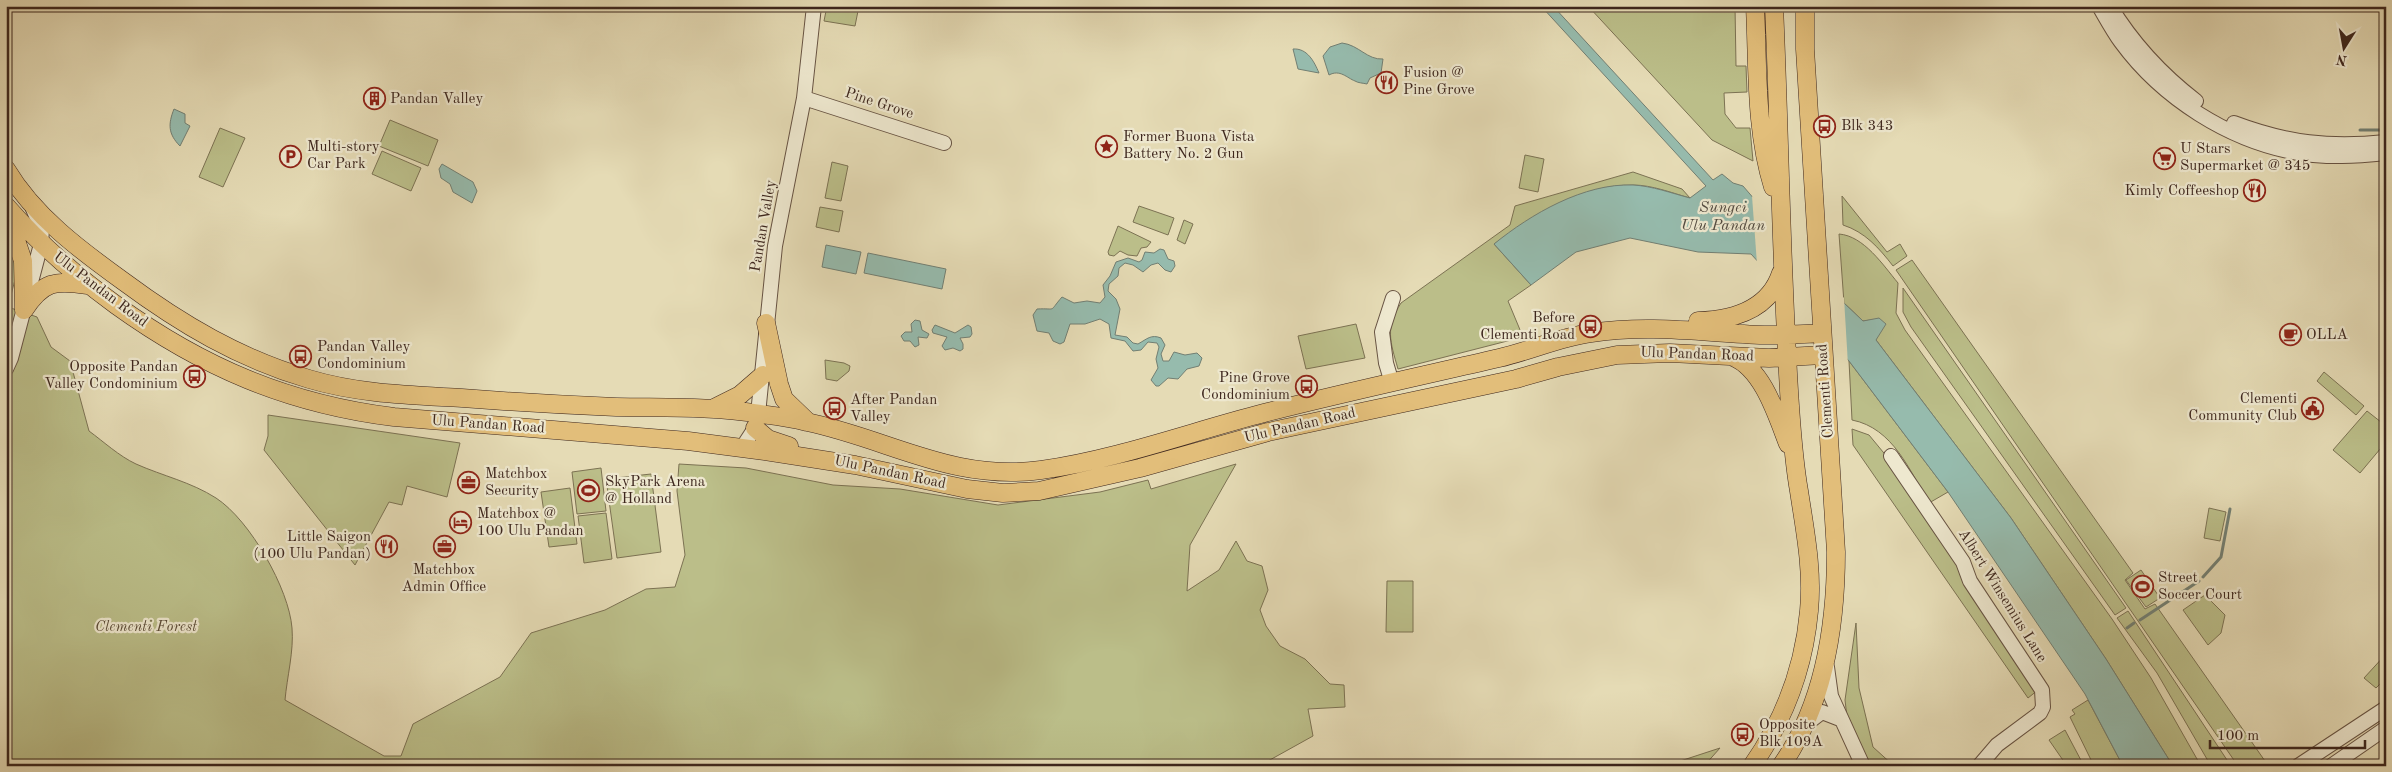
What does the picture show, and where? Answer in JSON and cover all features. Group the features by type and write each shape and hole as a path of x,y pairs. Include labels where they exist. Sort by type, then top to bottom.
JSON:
{"main road":[{"path":"1755,6 1761,133 1766,164 1780,209"},
{"path":"1752,766 1780,719 1794,682 1806,639 1810,580 1808,550 1794,459 1786,334 1774,6"},
{"name":"Clementi Road","path":"1782,766 1818,690 1826,659 1836,583 1836,552 1805,49 1805,6"},
{"name":"Ulu Pandan Road","path":"6,169 31,204 94,260 187,326 247,357 311,380 348,388 410,395 616,407 712,409 756,421 808,422 953,467 991,472 1039,470 1141,450 1261,414 1511,355 1590,333 1632,328 1786,334 1822,333"},
{"path":"6,208 23,261 24,310"},
{"name":"Ulu Pandan Road","path":"6,208 41,244 88,285 151,329 207,362 264,387 325,406 408,419 679,441 742,448 855,465 967,489 1003,493 1039,491 1140,468 1268,432 1516,378 1558,367 1637,353 1788,357 1823,355"},
{"path":"1666,328 1697,321 1730,318 1764,301 1773,292 1783,265"},
{"path":"24,310 33,296 49,285 66,282 88,285"},
{"path":"766,323 784,399 808,422"},
{"path":"1532,348 1567,347 1577,351 1576,358 1558,367"},
{"path":"1729,356 1749,366 1754,372 1772,405 1794,459"},
{"path":"712,409 740,395 763,375"},
{"path":"756,421 768,439 778,444 841,456 852,460 855,465"}],"street":[{"name":"Pandan Valley","path":"742,448 756,421 763,375 766,323 775,246 804,98 814,6"},
{"path":"2099,6 2121,42 2149,74 2170,94 2216,124 2256,142 2298,153 2344,157 2386,153"},
{"path":"2110,6 2128,35 2156,67 2204,107 2228,120 2259,132 2324,145 2386,142"},
{"name":"Pine Grove","path":"804,98 944,143"},
{"path":"6,369 11,358 41,244 42,230 31,204"},
{"path":"1392,383 1386,363 1382,332 1393,298"},
{"name":"Albert Winsemius Lane","path":"1891,456 1963,562 1970,581 2042,690 2043,707 2040,713 1997,745 1979,766"},
{"path":"1826,659 1831,696 1863,766"},
{"path":"2298,766 2386,708"},
{"path":"1801,729 1822,712 1840,719"},
{"path":"2330,766 2386,728"}],"green space":[{"path":"827,6 859,6 855,26 824,21"},
{"path":"1588,6 1735,6 1736,66 1746,66 1747,92 1724,93 1725,114 1736,128 1750,128 1753,161 1712,140"},
{"path":"390,120 438,140 428,166 379,146"},
{"path":"220,128 245,138 223,187 199,177"},
{"path":"382,151 421,168 411,191 372,174"},
{"path":"1525,155 1544,159 1538,192 1519,188"},
{"path":"832,162 848,166 841,201 825,198"},
{"path":"1633,172 1682,189 1690,198 1647,186 1613,186 1577,196 1543,213 1494,244 1531,285 1508,301 1523,337 1398,369 1390,335 1393,320 1401,303 1510,225 1515,206"},
{"path":"1842,196 1887,252 1900,244 1907,256 1893,266 1865,236 1843,225"},
{"path":"1139,206 1174,218 1168,235 1133,222"},
{"path":"820,207 843,211 839,232 816,227"},
{"path":"1184,220 1193,224 1185,244 1177,240"},
{"path":"1118,226 1151,242 1147,247 1141,248 1137,256 1128,255 1120,251 1114,256 1109,255 1108,252"},
{"path":"1839,234 1857,240 1865,246 1898,283 1896,313 1905,330 2112,619 2151,678 2201,766 2173,766 2106,659 2011,518 1876,340 1879,319 1863,321 1844,303"},
{"name":"Clementi Forest","path":"6,236 21,256 8,307 37,317 51,347 70,361 89,431 130,461 206,492 229,508 242,522 266,557 276,576 289,612 292,628 292,646 285,700 384,756 401,756 413,724 500,677 531,633 605,610 646,589 675,587 685,555 677,491 679,464 746,468 833,485 900,489 998,505 1100,492 1148,480 1151,489 1236,464 1190,545 1187,591 1219,570 1236,541 1247,561 1262,566 1268,590 1260,610 1266,626 1280,646 1305,659 1330,684 1344,685 1345,707 1308,709 1313,736 1259,766 6,766"},
{"path":"1912,260 2133,573 2125,580 2145,609 2155,604 2265,761 2259,766 2238,766 1896,270"},
{"path":"1903,288 2126,608 2115,615 1911,327 1903,312"},
{"path":"1356,324 1365,358 1306,369 1298,336"},
{"path":"825,360 844,363 850,366 849,371 837,381 826,379"},
{"path":"1849,361 1948,492 1929,503 1899,452 1889,441 1879,432 1852,420"},
{"path":"2324,372 2364,406 2356,415 2317,381"},
{"path":"2367,411 2386,426 2386,442 2360,473 2333,450"},
{"path":"268,415 460,443 447,497 407,486 402,505 389,502 355,565 264,450 268,436"},
{"path":"1852,429 1869,435 1888,458 2038,690 2028,698 1853,445"},
{"name":"SkyPark Arena @ Holland","path":"601,468 606,511 577,514 572,472"},
{"path":"651,474 661,552 617,558 606,479"},
{"path":"570,488 577,544 549,547 541,492"},
{"path":"2209,508 2226,512 2220,541 2204,538"},
{"path":"606,513 612,559 584,563 578,516"},
{"name":"Street Soccer Court","path":"2141,570 2160,598 2146,607 2126,580"},
{"path":"1387,581 1413,581 1413,632 1386,632"},
{"path":"2205,595 2225,615 2221,633 2208,645 2183,610"},
{"path":"2128,611 2231,766 2211,766 2157,673 2117,618"},
{"path":"1856,623 1859,688 1873,747 1894,766 1872,766 1868,762 1847,717 1845,700"},
{"path":"2386,654 2386,678 2376,688 2364,678"},
{"path":"2088,700 2123,766 2094,766 2070,717 2075,714 2072,710"},
{"path":"2065,730 2084,766 2067,766 2049,740"},
{"path":"1720,748 1704,766 1665,766"}],"water":[{"name":"Sungei Ulu Pandan","path":"1541,6 1553,6 1713,180 1722,174 1733,183 1743,186 1844,303 1863,321 1879,318 1886,324 1876,340 2011,518 2106,659 2173,766 2123,766 2085,694 1948,492 1849,361 1751,254 1698,252 1630,238 1576,252 1531,285 1494,244 1524,222 1559,202 1596,189 1633,185 1654,188 1690,198 1706,186"},
{"path":"1342,43 1353,46 1377,59 1383,59 1381,73 1370,78 1367,84 1356,82 1340,73 1329,75 1323,56 1330,47"},
{"path":"1293,49 1306,53 1319,73 1298,69"},
{"path":"174,109 185,114 185,123 190,126 180,146 170,129"},
{"path":"442,164 473,182 477,191 472,203 453,192 450,184 441,178 439,169"},
{"path":"826,245 861,252 856,274 822,267"},
{"path":"1160,249 1164,250 1168,259 1174,261 1175,266 1171,272 1165,270 1158,263 1151,265 1143,272 1133,265 1125,263 1119,268 1118,276 1109,284 1108,291 1116,299 1120,309 1115,335 1127,337 1133,343 1138,344 1152,337 1161,338 1165,345 1161,354 1163,361 1169,361 1174,352 1185,355 1197,353 1202,358 1199,366 1187,369 1178,379 1168,378 1159,386 1156,386 1151,380 1158,368 1156,359 1159,347 1157,343 1148,342 1141,350 1133,351 1125,341 1111,338 1109,324 1100,319 1085,324 1070,324 1064,342 1060,344 1053,341 1049,333 1037,331 1033,315 1037,309 1052,309 1062,297 1074,303 1087,301 1100,303 1105,297 1103,285 1110,276 1116,262 1128,258 1139,262 1142,260 1145,252 1154,253"},
{"path":"868,253 946,269 942,289 864,273"},
{"path":"915,320 920,321 922,330 929,334 927,338 918,337 919,345 915,347 910,341 904,341 901,336 905,332 912,332 911,324"},
{"path":"935,325 955,333 968,325 971,327 972,334 970,337 960,338 963,349 960,351 953,348 945,350 942,346 947,337 933,333 932,330"}],"pier":[{"path":"1752,196 1758,200 1844,298 1848,365 1757,264"}],"waterway":[{"path":"2360,130 2386,130"},
{"path":"2203,577 2221,557 2230,509"},
{"path":"2140,620 2199,581"},
{"path":"2127,628 2134,623"}],"place":[{"name":"Fusion @ Pine Grove","path":"1387,82"},
{"name":"Pandan Valley","path":"374,99"},
{"name":"Blk 343","path":"1825,126"},
{"name":"Former Buona Vista Battery No. 2 Gun","path":"1107,146"},
{"name":"Multi-story Car Park","path":"291,156"},
{"name":"U Stars Supermarket @ 345","path":"2164,158"},
{"name":"Kimly Coffeeshop","path":"2255,191"},
{"name":"Before Clementi Road","path":"1591,327"},
{"name":"OLLA","path":"2290,335"},
{"name":"Pandan Valley Condominium","path":"301,356"},
{"name":"Opposite Pandan Valley Condominium","path":"194,376"},
{"name":"Pine Grove Condominium","path":"1306,387"},
{"name":"Clementi Community Club","path":"2313,408"},
{"name":"After Pandan Valley","path":"834,409"},
{"name":"Matchbox Security","path":"469,483"},
{"name":"SkyPark Arena @ Holland","path":"589,491"},
{"name":"Matchbox @ 100 Ulu Pandan","path":"461,523"},
{"name":"Little Saigon (100 Ulu Pandan)","path":"387,546"},
{"name":"Matchbox Admin Office","path":"444,547"},
{"name":"Street Soccer Court","path":"2142,587"},
{"name":"Opposite Blk 109A","path":"1743,734"}]}
